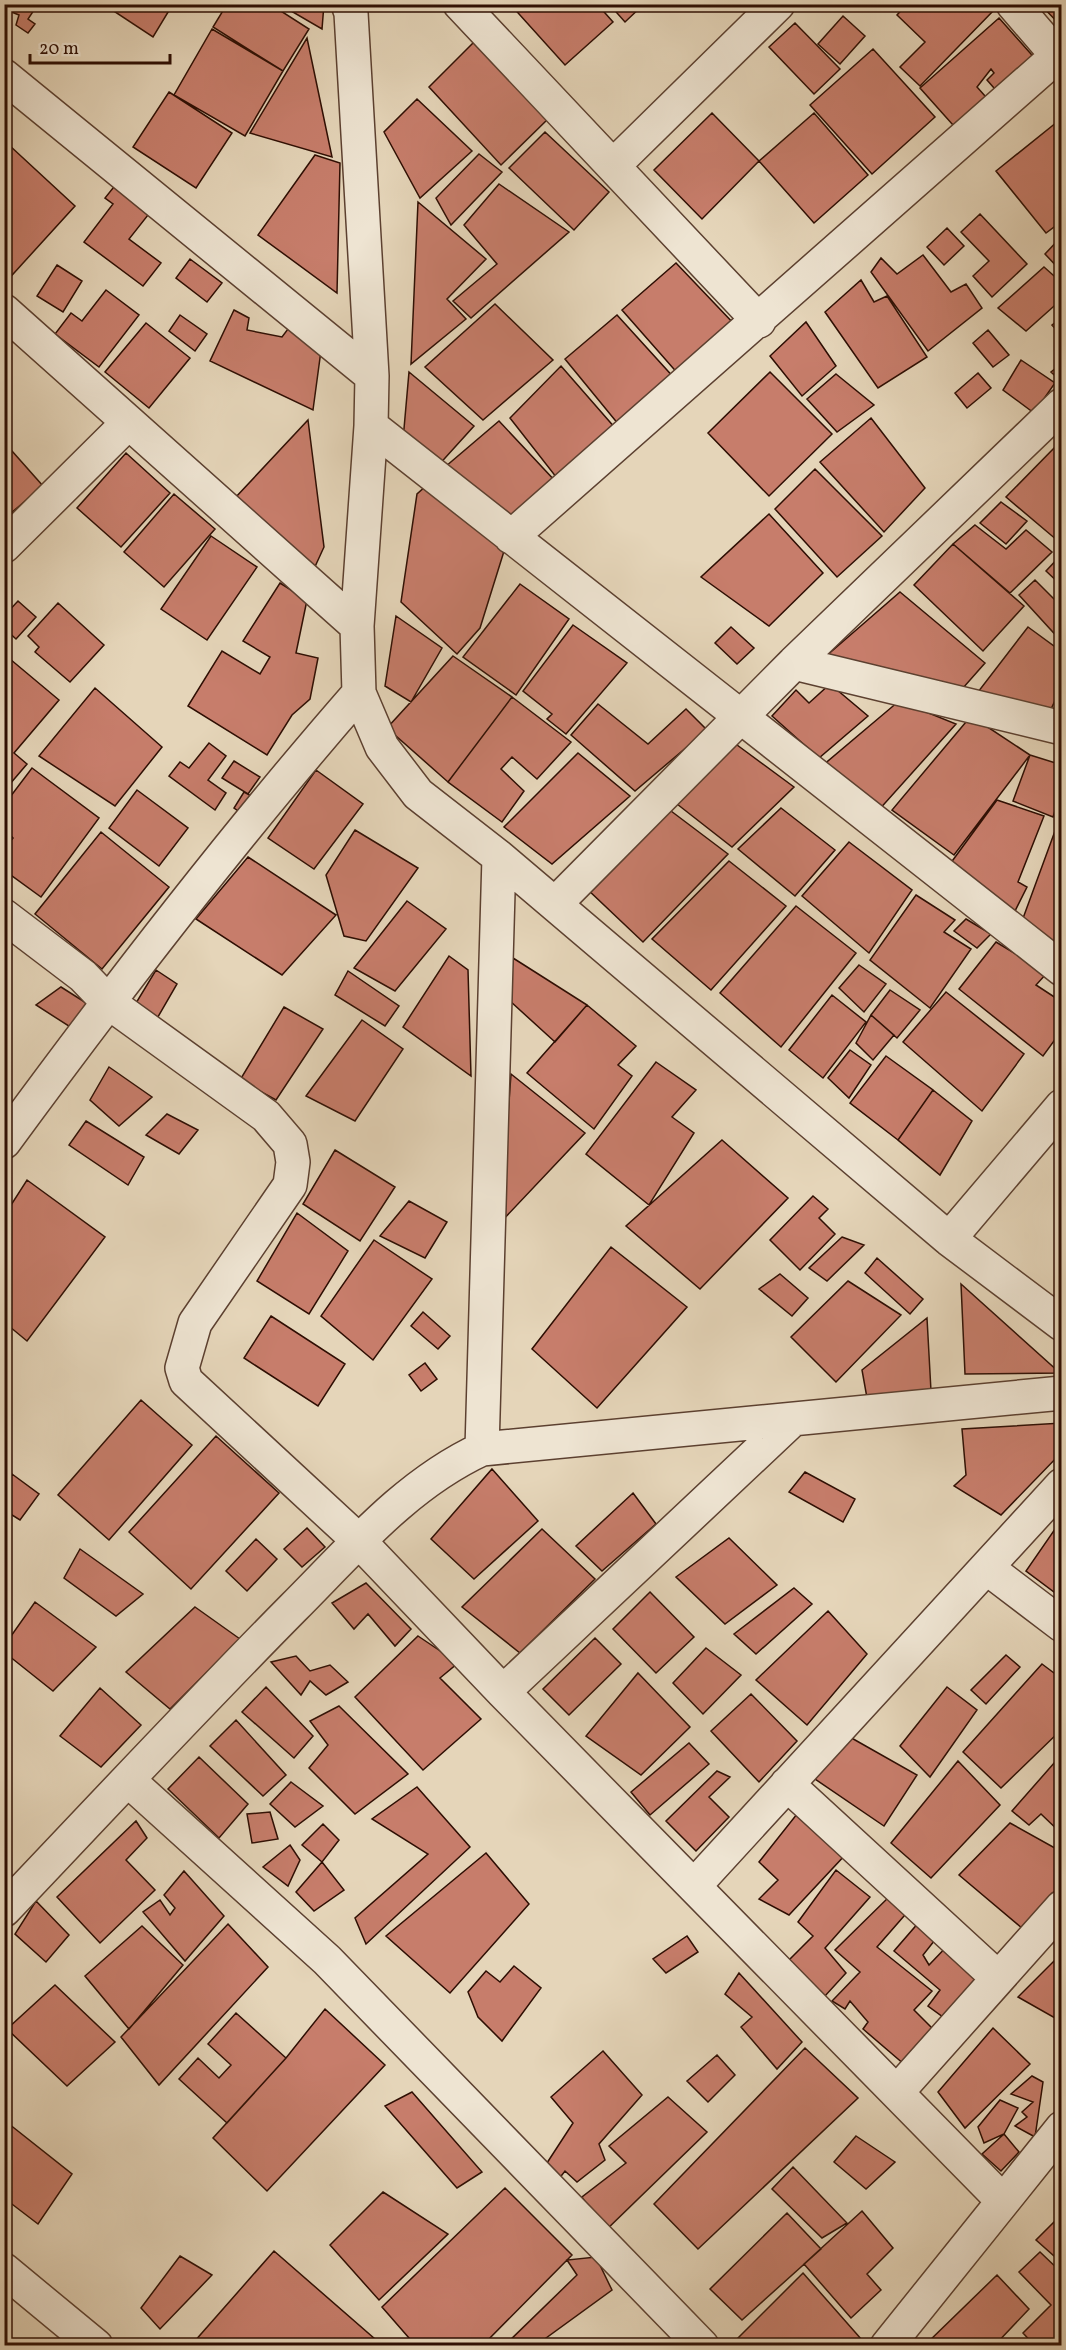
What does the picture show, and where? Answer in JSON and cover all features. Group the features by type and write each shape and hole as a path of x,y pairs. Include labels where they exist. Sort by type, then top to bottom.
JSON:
{"street":[{"path":"460,4 759,321"},
{"path":"613,166 778,4"},
{"path":"511,537 1060,59 1013,4"},
{"path":"353,7 372,376 371,426 357,626 359,693 382,747 418,794 500,857 949,1239 1062,1324"},
{"path":"4,76 372,376"},
{"path":"4,311 357,626"},
{"path":"555,904 739,718 1062,405"},
{"path":"4,546 128,423"},
{"path":"371,426 739,718 1062,969"},
{"path":"795,663 1062,728"},
{"path":"4,1142 108,1002 288,775 359,693"},
{"path":"482,1449 500,857"},
{"path":"4,916 83,976 108,1002 266,1116 290,1144 293,1162 290,1185 195,1323 182,1368 186,1381 359,1541 503,1692 1003,2201"},
{"path":"949,1239 1062,1106"},
{"path":"4,1910 359,1541 419,1485 452,1463 482,1449 1062,1393"},
{"path":"503,1692 790,1421"},
{"path":"694,1886 1062,1485"},
{"path":"987,1568 1062,1625"},
{"path":"128,1780 327,1960 702,2346"},
{"path":"787,1784 998,1978"},
{"path":"897,2092 1062,1906"},
{"path":"887,2346 1062,2128"},
{"path":"4,2270 96,2346"}],"building":[{"path":"4,4 38,4 28,19 35,24 28,33 16,25 19,15 9,11 4,18"},
{"path":"103,4 173,4 153,37"},
{"path":"227,4 270,4 309,29 283,71 213,27"},
{"path":"279,4 324,4 322,29"},
{"path":"510,4 597,4 613,22 565,65"},
{"path":"609,4 644,4 625,22"},
{"path":"907,4 990,4 995,9 920,86 900,67 925,42 897,15"},
{"path":"1040,4 1062,4 1062,27"},
{"path":"843,16 865,36 840,64 818,44"},
{"path":"999,18 1039,63 1001,96 987,80 994,73 991,69 977,87 993,105 961,134 920,88"},
{"path":"795,23 840,69 814,94 769,47"},
{"path":"212,29 283,71 245,136 174,95"},
{"path":"307,38 332,157 250,133"},
{"path":"474,42 550,117 501,165 429,87"},
{"path":"873,49 935,117 872,174 810,105"},
{"path":"169,92 232,133 196,188 133,147"},
{"path":"417,99 472,151 420,198 384,132"},
{"path":"712,113 759,161 702,219 654,170"},
{"path":"814,113 868,175 814,223 759,161"},
{"path":"1062,118 1062,221 1046,233 996,171"},
{"path":"545,132 609,192 574,230 509,168"},
{"path":"9,145 75,206 4,284 4,150"},
{"path":"479,154 502,172 451,225 436,198"},
{"path":"315,155 340,163 337,293 258,235"},
{"path":"117,183 152,210 129,239 161,263 143,286 84,242 113,204 105,198"},
{"path":"499,184 569,232 471,318 453,301 497,264 464,225"},
{"path":"418,202 486,259 447,299 466,319 411,364"},
{"path":"980,214 1027,264 992,297 973,276 989,261 961,232"},
{"path":"947,228 964,246 944,265 927,247"},
{"path":"1062,236 1062,272 1045,254"},
{"path":"923,255 951,292 966,284 982,308 928,351 871,272 881,258 897,274"},
{"path":"190,259 222,283 207,302 176,278"},
{"path":"676,263 736,326 680,376 622,310"},
{"path":"57,265 82,281 63,312 37,296"},
{"path":"1044,267 1062,283 1062,299 1026,331 998,308"},
{"path":"861,280 874,302 887,296 927,357 878,388 825,312"},
{"path":"106,290 139,315 99,367 55,334 71,313 82,321"},
{"path":"495,304 553,360 483,420 425,367"},
{"path":"234,310 249,318 247,330 282,337 294,321 322,343 313,410 210,361"},
{"path":"180,315 207,334 195,351 169,331"},
{"path":"617,315 676,380 619,425 565,359"},
{"path":"1062,317 1062,336 1052,325"},
{"path":"806,322 836,366 802,396 770,356"},
{"path":"146,323 190,358 149,408 105,372"},
{"path":"988,330 1009,355 993,367 973,343"},
{"path":"1021,360 1055,383 1034,413 1003,390"},
{"path":"1062,363 1062,382 1051,372"},
{"path":"561,366 616,429 560,482 510,418"},
{"path":"409,372 474,426 436,468 403,440"},
{"path":"770,372 832,434 769,496 708,433"},
{"path":"978,373 991,388 967,408 955,393"},
{"path":"836,374 874,405 837,432 807,399"},
{"path":"871,418 925,488 884,532 820,462"},
{"path":"308,420 324,547 313,571 235,498"},
{"path":"499,421 557,483 507,527 445,467"},
{"path":"4,442 43,486 4,519"},
{"path":"1059,443 1062,445 1062,535 1058,541 1006,497"},
{"path":"126,453 170,493 121,547 77,508"},
{"path":"815,469 882,536 837,577 775,509"},
{"path":"426,486 505,548 480,628 457,654 401,602 417,494"},
{"path":"174,494 215,529 164,587 124,552"},
{"path":"1001,502 1027,521 1006,544 980,523"},
{"path":"769,514 823,573 769,626 701,577"},
{"path":"975,525 1006,549 1026,530 1052,552 1010,593 953,544"},
{"path":"211,536 257,567 207,640 161,609"},
{"path":"953,544 1024,606 983,651 914,585"},
{"path":"1062,554 1062,586 1046,571"},
{"path":"1035,580 1062,607 1062,642 1019,595"},
{"path":"280,583 307,600 296,653 318,658 310,699 292,715 267,755 188,706 222,651 260,674 270,657 243,641"},
{"path":"520,584 569,619 516,695 463,657"},
{"path":"900,592 985,663 963,688 825,657"},
{"path":"18,601 36,617 16,639 4,628 4,616"},
{"path":"58,603 104,645 70,682 35,652 39,647 28,636"},
{"path":"396,616 442,648 411,702 385,686"},
{"path":"573,625 627,663 566,734 547,719 552,714 523,691"},
{"path":"731,627 754,648 737,664 715,643"},
{"path":"1028,627 1062,652 1062,686 1050,711 978,692"},
{"path":"4,654 59,700 14,753 27,764 4,791"},
{"path":"453,656 512,697 448,782 387,728"},
{"path":"830,684 868,716 819,758 772,716 796,690 809,703"},
{"path":"95,688 162,747 115,806 39,756"},
{"path":"512,697 571,742 537,779 512,757 501,769 524,791 502,822 448,782"},
{"path":"899,701 956,724 877,812 822,766"},
{"path":"598,704 648,744 686,709 707,730 635,791 571,735"},
{"path":"971,716 1030,755 954,855 892,810"},
{"path":"733,742 794,787 732,847 677,804"},
{"path":"209,743 226,756 208,780 226,793 215,810 169,776 180,762 189,768"},
{"path":"578,753 630,796 552,864 504,827"},
{"path":"1030,755 1062,765 1062,789 1053,817 1013,801"},
{"path":"234,761 260,777 248,794 222,778"},
{"path":"32,768 99,818 41,897 4,870 4,849 13,838 4,828 4,805"},
{"path":"316,770 363,804 314,869 268,838"},
{"path":"137,790 188,828 159,866 109,828"},
{"path":"244,792 255,798 244,815 234,808"},
{"path":"997,800 1044,816 1018,882 1027,887 1011,919 950,864"},
{"path":"781,808 835,850 795,896 738,849"},
{"path":"671,811 728,854 643,942 585,887"},
{"path":"355,830 418,868 366,941 344,936 326,875"},
{"path":"1055,831 1062,834 1062,956 1022,921"},
{"path":"101,832 169,887 102,969 35,914"},
{"path":"849,842 912,890 869,953 802,896"},
{"path":"248,857 336,915 282,975 196,919"},
{"path":"729,861 786,906 711,990 652,939"},
{"path":"916,895 955,920 944,932 971,949 930,1008 870,960"},
{"path":"407,901 446,929 395,991 354,968"},
{"path":"796,906 856,953 781,1047 720,993"},
{"path":"966,919 991,934 977,948 954,931"},
{"path":"996,942 1047,973 1036,985 1062,1002 1062,1030 1043,1056 959,989"},
{"path":"449,956 468,970 471,1076 403,1027"},
{"path":"513,958 587,1005 555,1042 510,1001"},
{"path":"859,965 886,984 864,1012 839,988"},
{"path":"156,970 177,984 155,1022 133,1008"},
{"path":"348,971 399,1006 385,1026 335,995"},
{"path":"61,987 91,1006 75,1030 36,1005"},
{"path":"890,990 920,1010 897,1038 871,1015"},
{"path":"946,992 1024,1054 982,1111 903,1042"},
{"path":"832,995 866,1022 823,1078 789,1050"},
{"path":"587,1005 636,1046 618,1065 632,1076 594,1129 527,1073"},
{"path":"284,1007 323,1029 276,1100 240,1080"},
{"path":"871,1015 894,1035 873,1060 856,1043"},
{"path":"362,1020 403,1049 355,1121 306,1096"},
{"path":"850,1050 871,1065 849,1098 828,1078"},
{"path":"886,1056 933,1090 898,1140 850,1103"},
{"path":"656,1062 696,1090 672,1117 694,1133 649,1205 586,1154"},
{"path":"109,1067 152,1097 119,1126 90,1100"},
{"path":"511,1074 585,1133 500,1223"},
{"path":"933,1090 972,1121 940,1175 898,1140"},
{"path":"167,1114 198,1130 179,1154 146,1135"},
{"path":"86,1121 144,1157 128,1185 69,1145"},
{"path":"722,1140 788,1198 700,1289 626,1226"},
{"path":"335,1150 395,1187 360,1241 303,1204"},
{"path":"27,1180 105,1237 27,1341 4,1322 4,1216"},
{"path":"813,1196 828,1209 819,1218 835,1234 800,1270 770,1240"},
{"path":"409,1201 447,1222 425,1258 380,1236"},
{"path":"297,1213 348,1251 309,1314 257,1281"},
{"path":"842,1237 864,1245 827,1281 809,1268"},
{"path":"374,1240 432,1279 373,1360 321,1316"},
{"path":"611,1247 687,1307 597,1408 532,1349"},
{"path":"877,1258 923,1299 910,1314 865,1273"},
{"path":"780,1274 808,1298 792,1316 759,1289"},
{"path":"848,1281 901,1315 836,1382 791,1337"},
{"path":"961,1284 1060,1373 965,1374"},
{"path":"423,1312 450,1336 438,1349 411,1326"},
{"path":"271,1316 345,1364 318,1406 244,1358"},
{"path":"927,1318 931,1391 867,1398 862,1370"},
{"path":"425,1363 437,1379 421,1391 409,1375"},
{"path":"141,1400 192,1445 109,1540 58,1495"},
{"path":"1062,1423 1062,1452 1001,1515 954,1486 966,1475 962,1429"},
{"path":"216,1436 279,1493 191,1589 129,1532"},
{"path":"492,1469 538,1521 474,1579 431,1539"},
{"path":"805,1472 855,1499 843,1522 789,1492"},
{"path":"12,1474 39,1494 20,1520 4,1510 4,1485"},
{"path":"633,1493 656,1524 602,1571 576,1546"},
{"path":"1062,1519 1062,1598 1026,1571"},
{"path":"307,1528 325,1547 302,1567 284,1549"},
{"path":"542,1529 595,1579 520,1653 462,1607"},
{"path":"729,1538 777,1585 725,1624 676,1577"},
{"path":"256,1539 277,1559 247,1591 226,1571"},
{"path":"80,1549 143,1594 116,1616 64,1578"},
{"path":"366,1583 411,1629 395,1646 368,1614 354,1629 332,1603"},
{"path":"794,1588 812,1604 756,1654 734,1634"},
{"path":"650,1592 694,1637 656,1673 613,1629"},
{"path":"35,1602 96,1647 53,1691 4,1652 4,1646"},
{"path":"195,1607 240,1639 170,1709 126,1672"},
{"path":"828,1611 867,1654 807,1725 756,1680"},
{"path":"418,1636 458,1663 440,1678 481,1719 423,1770 355,1697"},
{"path":"595,1638 621,1664 569,1715 543,1689"},
{"path":"706,1648 741,1675 703,1714 673,1683"},
{"path":"1006,1655 1020,1667 986,1704 971,1690"},
{"path":"296,1656 310,1671 330,1665 348,1682 326,1695 310,1681 301,1695 271,1662"},
{"path":"1042,1664 1062,1679 1062,1729 1001,1788 963,1752"},
{"path":"638,1673 690,1727 641,1775 586,1736"},
{"path":"266,1687 313,1736 294,1758 242,1712"},
{"path":"947,1687 977,1710 930,1777 900,1746"},
{"path":"100,1688 141,1725 101,1767 60,1736"},
{"path":"751,1694 797,1741 759,1782 711,1731"},
{"path":"339,1706 408,1774 355,1814 309,1768 328,1745 310,1721"},
{"path":"236,1720 286,1775 263,1796 210,1746"},
{"path":"848,1736 917,1775 884,1826 812,1777"},
{"path":"689,1743 709,1764 650,1815 631,1792"},
{"path":"1062,1754 1062,1834 1041,1814 1029,1825 1012,1811"},
{"path":"199,1757 248,1804 219,1838 168,1789"},
{"path":"958,1761 1000,1805 931,1878 891,1843"},
{"path":"717,1771 730,1777 709,1797 729,1817 696,1851 666,1821"},
{"path":"291,1782 323,1806 295,1827 270,1804"},
{"path":"417,1787 470,1847 366,1944 355,1918 428,1854 372,1819"},
{"path":"270,1812 278,1839 252,1843 247,1814"},
{"path":"797,1814 846,1854 789,1915 759,1899 778,1880 759,1862"},
{"path":"136,1821 147,1838 126,1860 155,1890 100,1943 57,1897"},
{"path":"1010,1823 1062,1852 1062,1884 1023,1929 959,1875"},
{"path":"323,1824 339,1840 322,1862 302,1845"},
{"path":"290,1845 300,1860 288,1886 263,1867"},
{"path":"486,1853 529,1904 450,1993 386,1936"},
{"path":"322,1862 344,1890 314,1911 296,1892"},
{"path":"836,1870 870,1897 825,1948 846,1973 825,1996 789,1960 813,1936 798,1922"},
{"path":"184,1871 224,1916 185,1961 143,1912 160,1900 170,1915 175,1908 164,1895"},
{"path":"896,1890 911,1908 877,1947 932,1991 914,2010 933,2029 905,2065 863,2029 868,2022 850,2001 845,2009 832,2001 860,1972 835,1950"},
{"path":"36,1901 69,1935 46,1962 15,1934"},
{"path":"920,1921 942,1931 923,1955 929,1965 952,1941 988,1974 943,2017 928,2006 940,1990 894,1951"},
{"path":"228,1924 268,1967 159,2085 121,2037"},
{"path":"142,1926 183,1965 129,2029 85,1976"},
{"path":"687,1936 698,1952 666,1973 653,1959"},
{"path":"1062,1953 1062,2022 1018,1997"},
{"path":"514,1966 541,1988 502,2041 478,2017 468,1992 486,1971 500,1982"},
{"path":"739,1973 802,2042 777,2069 741,2027 752,2017 725,1994"},
{"path":"55,1985 115,2042 67,2086 7,2029"},
{"path":"325,2009 385,2065 267,2191 213,2138 286,2058"},
{"path":"236,2013 286,2058 227,2123 179,2079 198,2058 219,2078 231,2065 208,2044"},
{"path":"993,2028 1030,2064 965,2128 938,2092"},
{"path":"805,2048 858,2098 698,2249 654,2204"},
{"path":"603,2051 642,2095 599,2144 605,2160 577,2182 565,2171 558,2180 545,2166 573,2123 551,2097"},
{"path":"717,2055 735,2075 708,2102 687,2081"},
{"path":"1032,2076 1043,2082 1035,2137 1015,2126 1027,2117 1022,2112 1033,2102 1011,2094"},
{"path":"412,2092 482,2172 457,2188 385,2106"},
{"path":"668,2097 707,2132 604,2232 582,2197 626,2163 609,2146"},
{"path":"1000,2100 1018,2108 1004,2134 984,2143 978,2127"},
{"path":"4,2120 72,2174 38,2224 4,2198"},
{"path":"1004,2134 1019,2152 1001,2171 982,2154"},
{"path":"856,2136 895,2162 866,2189 834,2162"},
{"path":"793,2167 847,2223 822,2238 772,2189"},
{"path":"505,2188 572,2255 482,2346 416,2346 382,2307"},
{"path":"383,2192 448,2234 379,2300 330,2245"},
{"path":"862,2211 893,2248 867,2274 881,2290 851,2318 804,2264"},
{"path":"787,2213 821,2249 742,2320 710,2289"},
{"path":"1062,2214 1062,2263 1036,2240"},
{"path":"274,2251 383,2346 199,2346 194,2342"},
{"path":"1040,2252 1062,2273 1062,2346 1035,2346 1023,2333 1051,2305 1019,2272"},
{"path":"180,2256 212,2275 160,2329 141,2308"},
{"path":"596,2257 612,2290 535,2346 504,2346 577,2275 567,2260"},
{"path":"803,2273 862,2340 857,2346 730,2346"},
{"path":"997,2275 1029,2309 994,2346 924,2346"}]}
